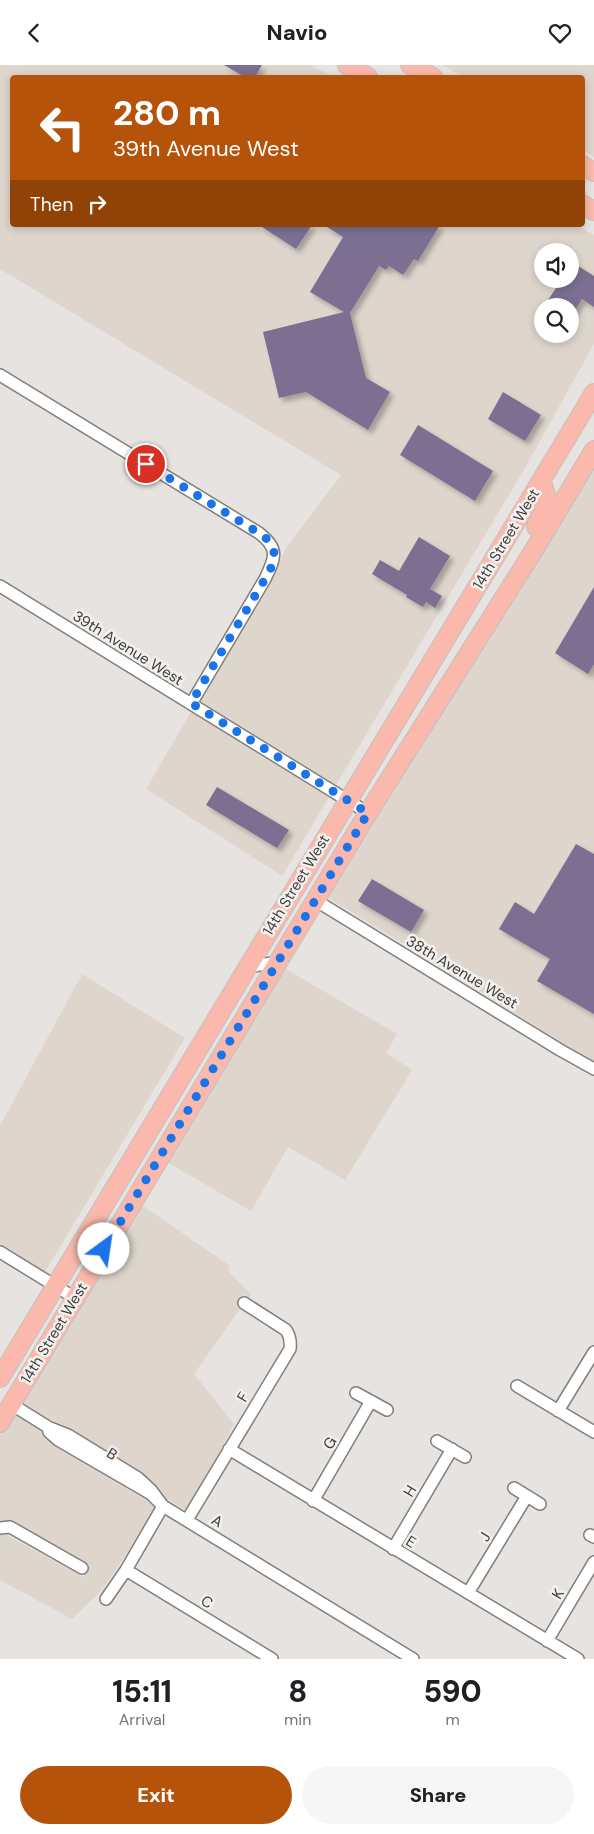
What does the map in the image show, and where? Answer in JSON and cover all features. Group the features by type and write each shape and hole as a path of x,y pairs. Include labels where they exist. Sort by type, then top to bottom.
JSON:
{"main road":[{"path":"347,65 364,75"},
{"path":"410,65 429,75"},
{"name":"14th Street West","path":"0,1378 594,393"},
{"name":"14th Street West","path":"0,1423 368,813 534,550 594,450"},
{"path":"499,604 528,540 548,503 547,494 541,481"}],"street":[{"path":"0,375 259,533 272,546 274,557 265,579 191,703"},
{"name":"39th Avenue West","path":"0,586 368,813"},
{"name":"38th Avenue West","path":"315,900 594,1069"},
{"path":"247,967 278,962"},
{"path":"0,1252 75,1299"},
{"name":"F","path":"187,1520 290,1349 290,1335 286,1330 244,1303"},
{"path":"558,1411 594,1352"},
{"path":"517,1386 594,1431"},
{"path":"356,1393 387,1411"},
{"name":"G","path":"313,1501 371,1401"},
{"name":"A","path":"12,1403 48,1427 68,1435 138,1478 151,1489 163,1506 413,1659"},
{"path":"437,1441 466,1457"},
{"name":"E","path":"229,1449 578,1659"},
{"name":"H","path":"393,1549 452,1449"},
{"path":"514,1488 540,1504"},
{"name":"J","path":"468,1593 527,1497"},
{"path":"106,1599 126,1570 163,1506"},
{"path":"0,1528 10,1527 82,1568"},
{"name":"K","path":"547,1641 594,1562"},
{"name":"C","path":"126,1570 272,1659"}],"shaded area":[{"path":"0,65 311,65 328,75 10,75 10,227 580,227 594,235 594,344 525,468 336,785 200,701 271,582 286,548 341,475 0,269"},
{"path":"442,65 594,65 594,157 585,151 585,75 460,75"},
{"path":"594,462 594,1061 325,896"},
{"path":"191,712 329,797 282,876 146,789"},
{"path":"284,968 397,1034 386,1053 412,1070 345,1180 288,1147 251,1211 165,1161"},
{"path":"82,974 185,1038 45,1272 0,1244 0,1126"},
{"path":"139,1203 230,1266 228,1271 251,1294 249,1298 243,1294 236,1306 240,1309 194,1374 234,1424 212,1467 186,1510 167,1500 155,1484 141,1472 71,1429 53,1419 50,1420 20,1401"},
{"path":"13,1413 42,1432 44,1438 54,1446 146,1500 154,1507 133,1544 102,1590 72,1619 0,1580 0,1535 5,1534 83,1577 90,1565 12,1521 0,1522 0,1435"}],"building":[{"path":"224,65 262,65 256,75 242,75"},
{"path":"262,227 311,227 296,249"},
{"path":"327,227 439,227 418,261 414,259 403,275 389,266 386,270 379,266 350,313 366,378 390,392 368,430 306,392 279,398 263,332 344,312 310,292 343,237"},
{"path":"579,267 594,276 594,307 582,299 579,304 579,298 549,298 556,288 579,288"},
{"path":"503,392 541,415 525,441 488,419"},
{"path":"418,425 493,471 475,501 400,455"},
{"path":"419,537 450,556 430,589 442,596 435,608 426,602 423,607 372,574 380,560 399,571"},
{"path":"594,587 594,664 588,674 555,653"},
{"path":"217,787 289,830 277,848 206,805"},
{"path":"576,844 594,854 594,1014 537,981 550,959 499,929 515,902 534,914"},
{"path":"372,879 424,910 411,932 358,901"}],"route":[{"path":"104,1249 368,813 191,703 265,579 272,566 274,552 267,539 259,533 146,464"}]}
